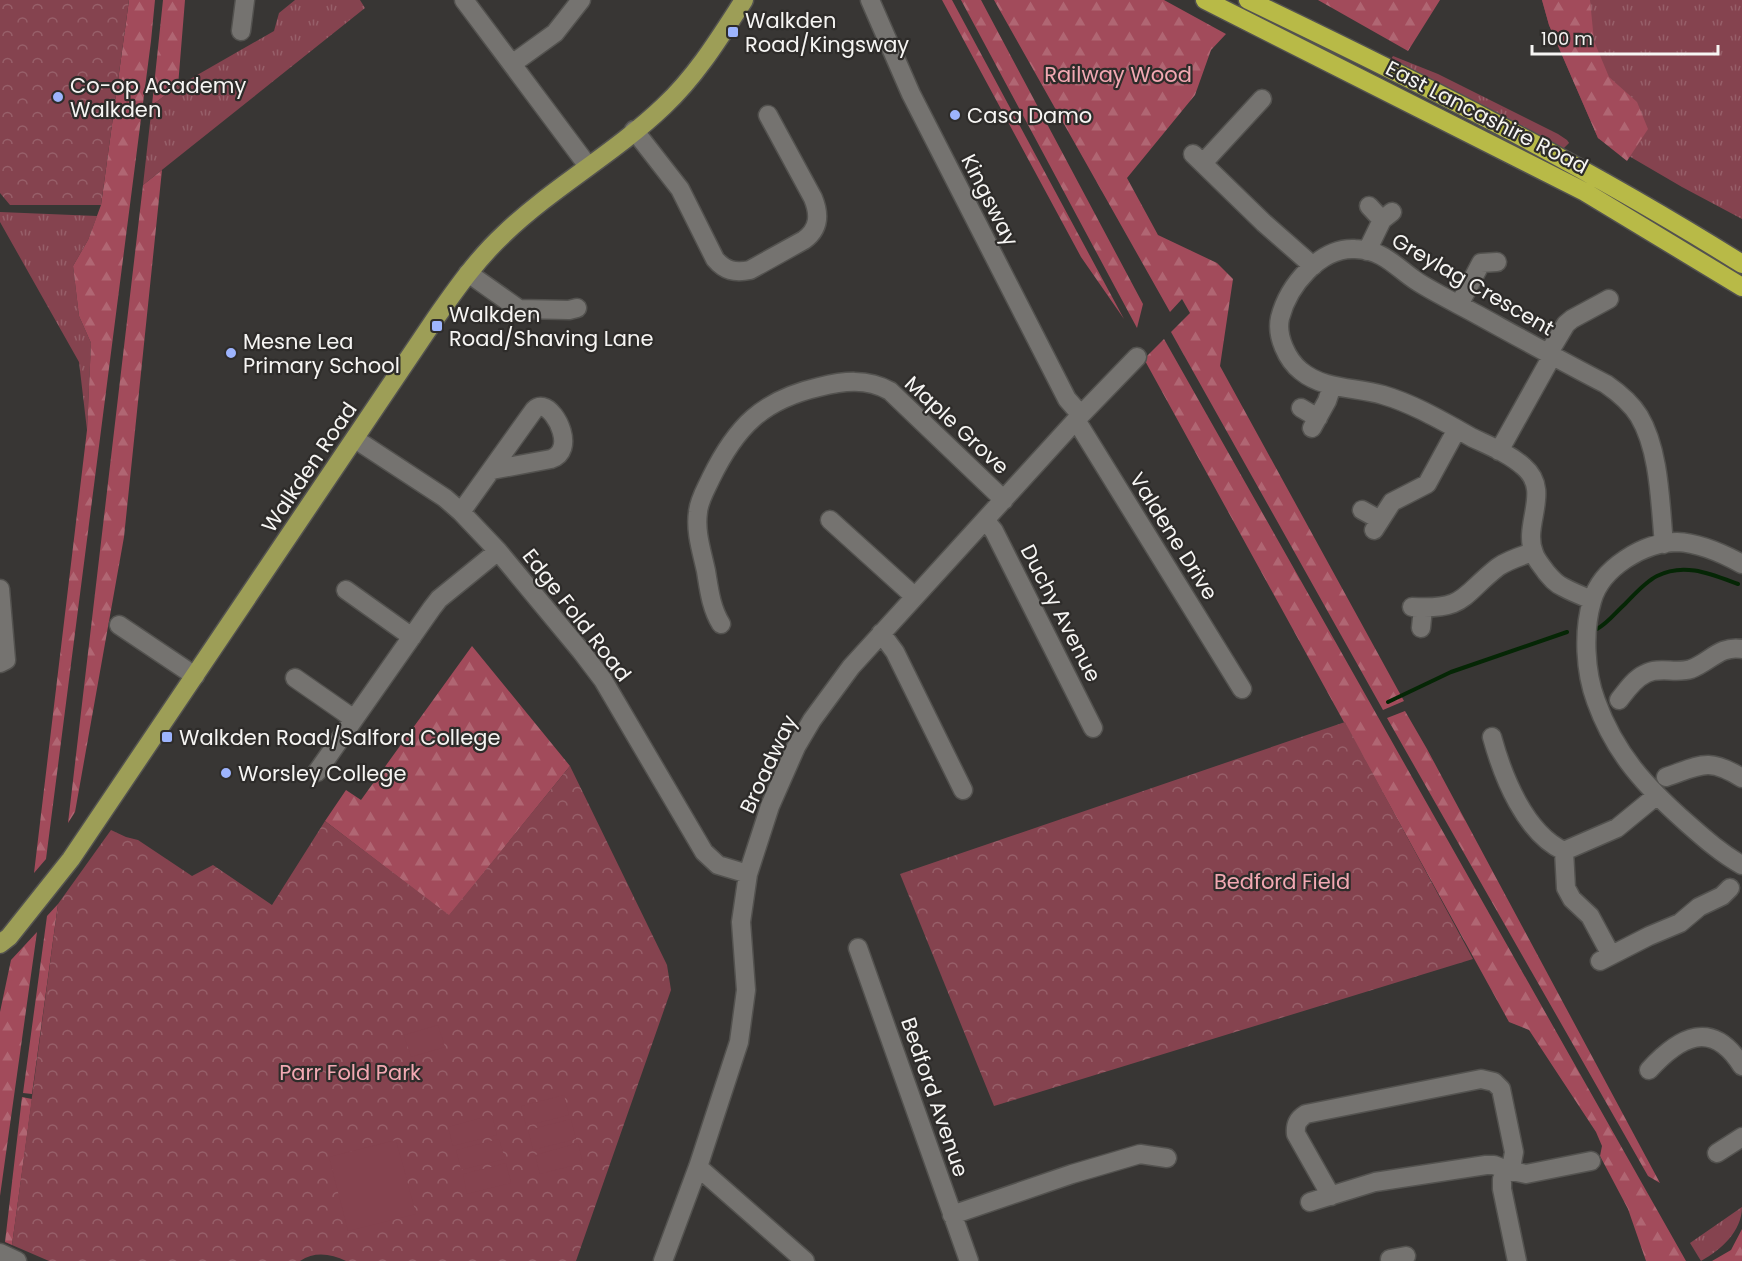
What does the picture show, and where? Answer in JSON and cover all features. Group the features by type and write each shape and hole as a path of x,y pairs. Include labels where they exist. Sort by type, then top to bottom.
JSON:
{"highway":[{"name":"East Lancashire Road","path":"1205,0 1585,192 1742,287"},
{"name":"East Lancashire Road","path":"1248,0 1380,63 1596,176 1742,264"}],"main road":[{"name":"Walkden Road","path":"3,936 26,916 70,859 355,440 428,328 468,273 517,222 664,107 706,58 744,0"}],"street":[{"path":"245,0 247,23"},
{"path":"464,0 588,166"},
{"path":"512,64 555,33 580,0"},
{"name":"Kingsway","path":"870,0 911,94 1078,418"},
{"path":"1262,99 1198,158 1264,223 1313,266"},
{"path":"634,130 680,189 715,259 721,266 740,272 750,270 804,240 812,234 818,218 813,198 768,115"},
{"path":"1367,251 1387,216 1369,206"},
{"name":"Greylag Crescent","path":"1533,552 1532,528 1538,499 1535,482 1526,468 1499,451 1401,401 1362,390 1332,386 1313,379 1300,371 1290,360 1280,333 1280,319 1292,291 1313,266 1338,251 1354,249 1386,257 1418,282 1606,384 1628,402 1646,429 1652,447 1664,544"},
{"path":"1459,305 1485,258"},
{"path":"468,273 519,309 569,310 577,308"},
{"path":"1499,451 1566,324 1590,303 1609,298"},
{"name":"Broadway","path":"663,1261 734,1064 743,1025 746,990 741,922 748,874 770,806 796,747 830,694 881,633 1137,357"},
{"name":"Maple Grove","path":"721,624 713,610 697,530 700,502 729,443 757,414 781,398 799,391 853,381 878,384 890,391 1004,500"},
{"path":"1301,408 1315,423 1327,402 1332,386"},
{"name":"Valdene Drive","path":"1078,418 1238,679"},
{"path":"1362,510 1377,525 1392,502 1427,484 1457,429"},
{"name":"Edge Fold Road","path":"355,440 421,482 461,512 498,551 603,680 704,852 718,865 748,874"},
{"path":"461,512 492,470"},
{"path":"830,520 914,596"},
{"name":"Duchy Avenue","path":"985,520 994,531 1093,728"},
{"path":"1742,564 1706,548 1677,542 1634,554 1609,573 1592,600 1587,634 1589,667 1595,698 1608,730 1622,754 1656,796 1704,838 1742,865"},
{"path":"316,772 439,599 498,551"},
{"path":"1421,628 1417,607 1446,606 1463,599 1506,562 1533,552 1552,580 1561,587 1592,600"},
{"path":"0,589 3,662"},
{"path":"345,590 412,637"},
{"path":"119,625 195,676"},
{"path":"881,633 895,652 963,790"},
{"path":"1619,692 1648,672 1690,670 1721,651 1742,649"},
{"path":"295,678 354,719"},
{"path":"1492,735 1499,762 1527,818 1544,839 1564,851"},
{"path":"1666,777 1686,776 1701,765 1715,764 1742,778"},
{"path":"1564,851 1617,828 1656,796"},
{"path":"1564,851 1566,888 1572,899 1590,916 1605,958 1680,923 1699,907 1722,896 1730,886"},
{"name":"Bedford Avenue","path":"858,948 969,1261"},
{"path":"1654,1060 1687,1039 1718,1035 1742,1066"},
{"path":"1330,1196 1296,1134 1300,1117 1481,1079 1496,1083 1502,1089 1504,1096 1514,1152 1512,1163 1502,1179 1502,1189 1517,1261"},
{"path":"1714,1154 1742,1137"},
{"path":"952,1215 1072,1174 1140,1154 1160,1153"},
{"path":"1310,1202 1375,1182 1486,1165 1526,1174 1591,1161"},
{"path":"698,1167 805,1261"},
{"path":"0,1253 17,1261"}],"green space":[{"name":"Co-op Academy Walkden","path":"0,0 129,0 101,205 10,205 0,193"},
{"path":"129,0 155,0 151,41 46,859 34,873 87,430 91,343 79,316 73,266 88,240 101,205"},
{"path":"163,0 185,0 178,86 152,105"},
{"path":"295,0 360,0 365,8 143,185 152,105 178,86 274,31 279,13"},
{"path":"942,0 952,0 1124,319 1081,257"},
{"path":"961,0 981,0 1143,304 1137,328"},
{"name":"Railway Wood","path":"994,0 1164,0 1226,34 1211,50 1195,95 1127,178 1158,235 1217,263 1233,279 1220,366 1404,701 1383,710 1171,332 1190,313 1182,299 1170,312"},
{"path":"1318,0 1440,0 1408,51"},
{"path":"1542,0 1742,0 1742,219 1598,138 1549,25"},
{"path":"1542,0 1590,0 1594,41 1609,77 1637,102 1648,129 1627,161 1598,138 1549,25"},
{"path":"1393,56 1438,74 1558,134 1569,143 1562,150 1391,59"},
{"path":"162,170 124,537 75,812 68,823 143,185"},
{"path":"0,212 97,216 88,240 73,266 79,316 91,343 87,430 79,362 0,222"},
{"path":"1164,339 1686,1261 1646,1261 1628,1209 1600,1156 1602,1146 1596,1132 1529,1030 1509,1022 1144,359"},
{"path":"472,646 570,766 449,916 325,821 346,790 361,800"},
{"path":"1405,711 1660,1183 1648,1176 1387,718"},
{"name":"Bedford Field","path":"1345,722 1473,959 994,1106 900,874"},
{"name":"Parr Fold Park","path":"570,766 667,965 671,990 576,1261 346,1261 317,1255 300,1261 49,1261 12,1245 58,904 111,830 138,840 192,876 213,865 272,905 325,821 449,915"},
{"path":"58,904 32,1094 23,1093 47,916"},
{"path":"37,932 0,1196 0,1012 11,960"},
{"path":"438,1025 445,1047 411,1057 404,1035"},
{"path":"564,1095 569,1115 526,1126 521,1106"},
{"path":"22,1097 32,1099 12,1245 5,1242"},
{"path":"492,1115 497,1135 453,1146 448,1127"},
{"path":"571,1119 576,1139 533,1150 528,1130"},
{"path":"499,1139 505,1159 461,1170 456,1150"},
{"path":"396,1140 416,1214 348,1231 329,1157"},
{"path":"578,1143 583,1163 540,1174 535,1155"},
{"path":"506,1163 511,1183 467,1194 463,1174"},
{"path":"1742,1207 1738,1224 1729,1239 1701,1261 1690,1243"},
{"path":"1742,1229 1742,1261 1712,1261 1731,1250"}],"waterway":[{"path":"1597,629 1648,582 1667,572 1698,571 1738,584"},
{"path":"1388,702 1451,672 1567,632"}],"place":[{"name":"Walkden Road/Kingsway","path":"733,32"},
{"name":"Co-op Academy Walkden","path":"58,97"},
{"name":"Casa Damo","path":"955,115"},
{"name":"Walkden Road/Shaving Lane","path":"437,326"},
{"name":"Mesne Lea Primary School","path":"231,353"},
{"name":"Walkden Road/Salford College","path":"167,737"},
{"name":"Worsley College","path":"226,773"}]}
